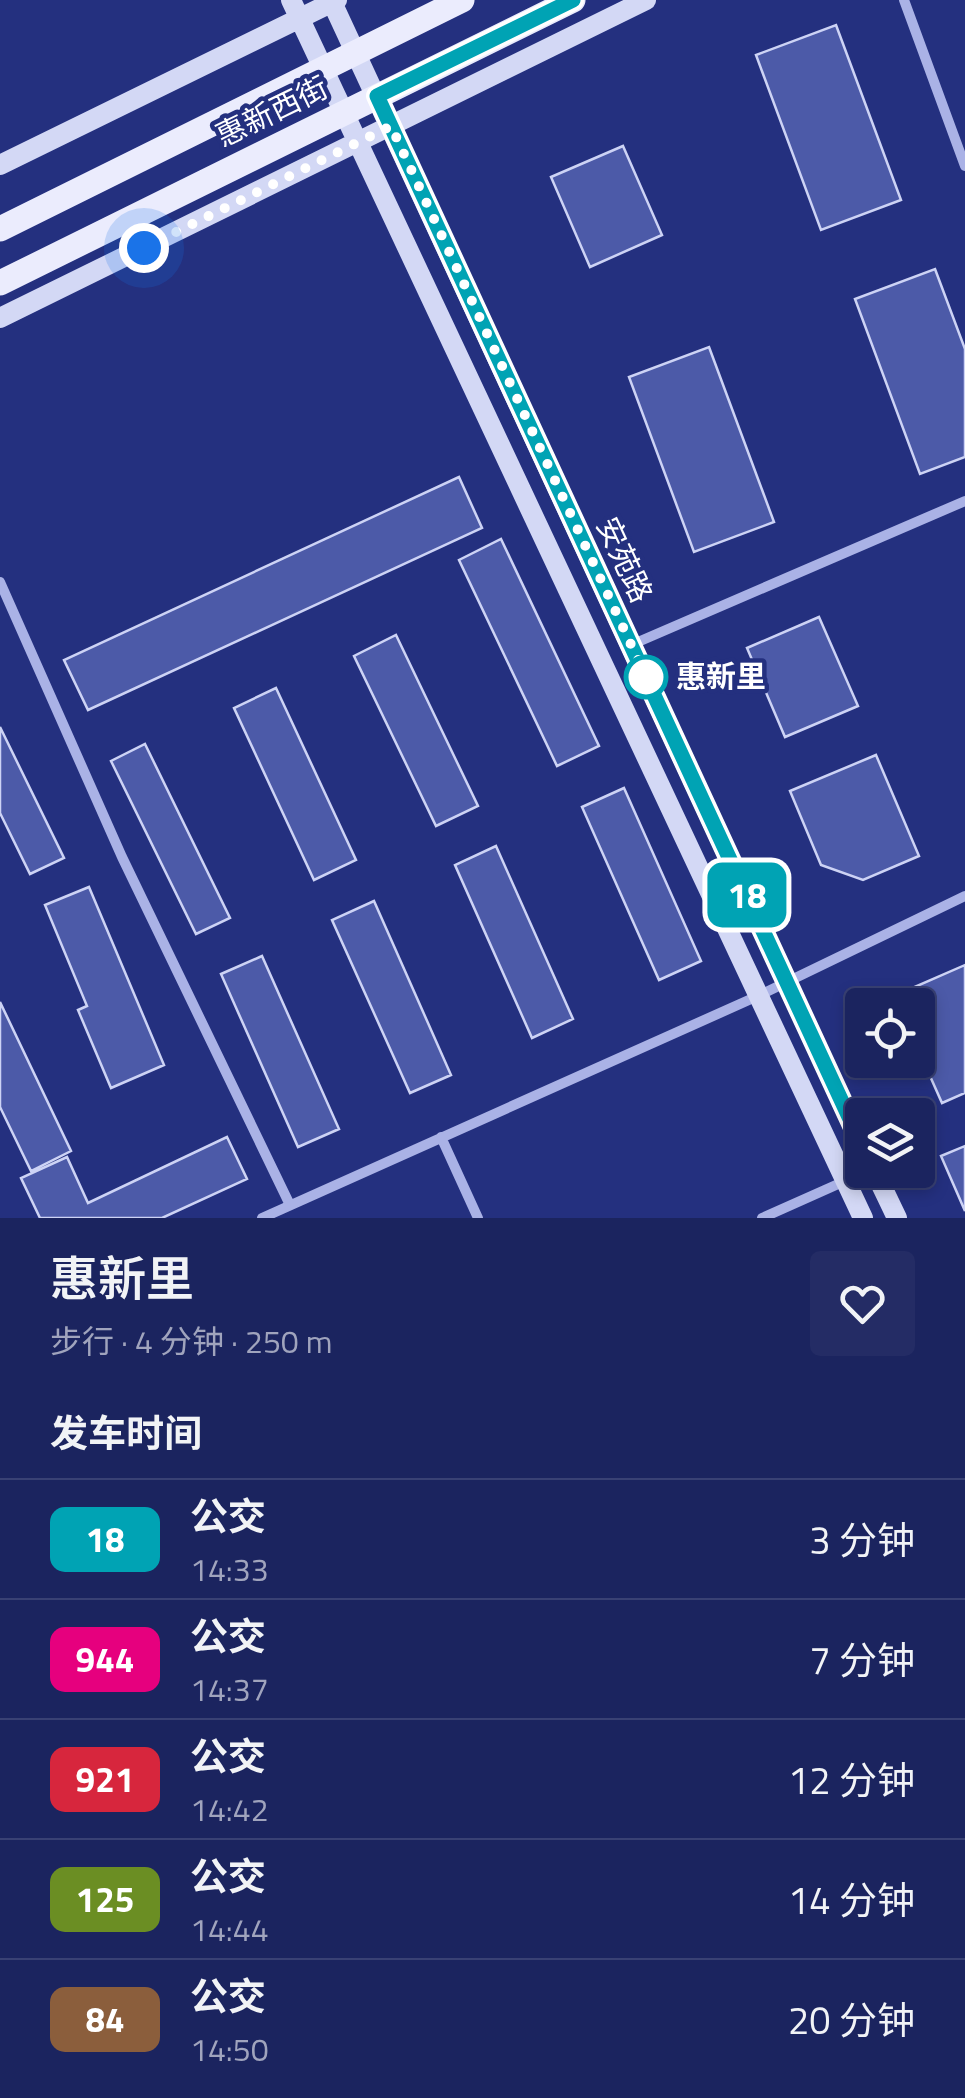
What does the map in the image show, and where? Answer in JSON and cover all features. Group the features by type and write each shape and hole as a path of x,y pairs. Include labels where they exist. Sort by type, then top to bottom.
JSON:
{"main road":[{"name":"惠新西街","path":"0,229 462,0"},
{"name":"惠新西街","path":"0,283 573,0"},
{"path":"0,318 646,0"},
{"name":"安苑路","path":"333,1 845,1108"},
{"path":"0,165 295,9 333,1"},
{"path":"295,9 845,1179"},
{"path":"849,1188 863,1218"},
{"path":"882,1188 896,1218"}],"street":[{"path":"904,0 965,166"},
{"path":"631,645 965,501"},
{"path":"0,582 122,856 290,1205"},
{"path":"262,1218 787,982 965,896"},
{"path":"441,1138 478,1218"},
{"path":"762,1218 845,1181"}],"building":[{"path":"836,25 901,200 821,230 756,55"},
{"path":"623,146 662,235 590,267 551,177"},
{"path":"935,269 965,349 965,457 920,474 855,299"},
{"path":"709,347 774,522 694,552 629,377"},
{"path":"459,477 482,528 88,710 64,660"},
{"path":"501,539 599,746 557,766 459,560"},
{"path":"819,617 858,706 785,737 747,648"},
{"path":"396,635 478,806 436,826 354,656"},
{"path":"276,688 356,860 314,880 234,708"},
{"path":"0,727 64,858 30,874 0,813"},
{"path":"145,744 230,918 196,934 111,761"},
{"path":"876,755 919,856 863,880 821,865 790,791"},
{"path":"624,788 701,961 659,980 582,807"},
{"path":"496,846 573,1019 532,1038 455,865"},
{"path":"89,887 164,1065 111,1088 78,1010 87,1006 45,905"},
{"path":"374,901 451,1075 410,1093 332,920"},
{"path":"262,956 339,1129 298,1147 221,974"},
{"path":"965,965 965,1093 942,1103 931,1078 935,1078 935,988 912,988"},
{"path":"0,1002 71,1151 31,1171 0,1107"},
{"path":"227,1137 247,1179 162,1218 40,1218 21,1178 67,1157 88,1203"},
{"path":"965,1146 965,1211 941,1156"}],"bus line":[{"name":"18","path":"573,0 377,96 845,1108"}],"place":[{"name":"惠新里","path":"646,677"}],"route":[{"path":"144,248 391,126 646,677"}]}
